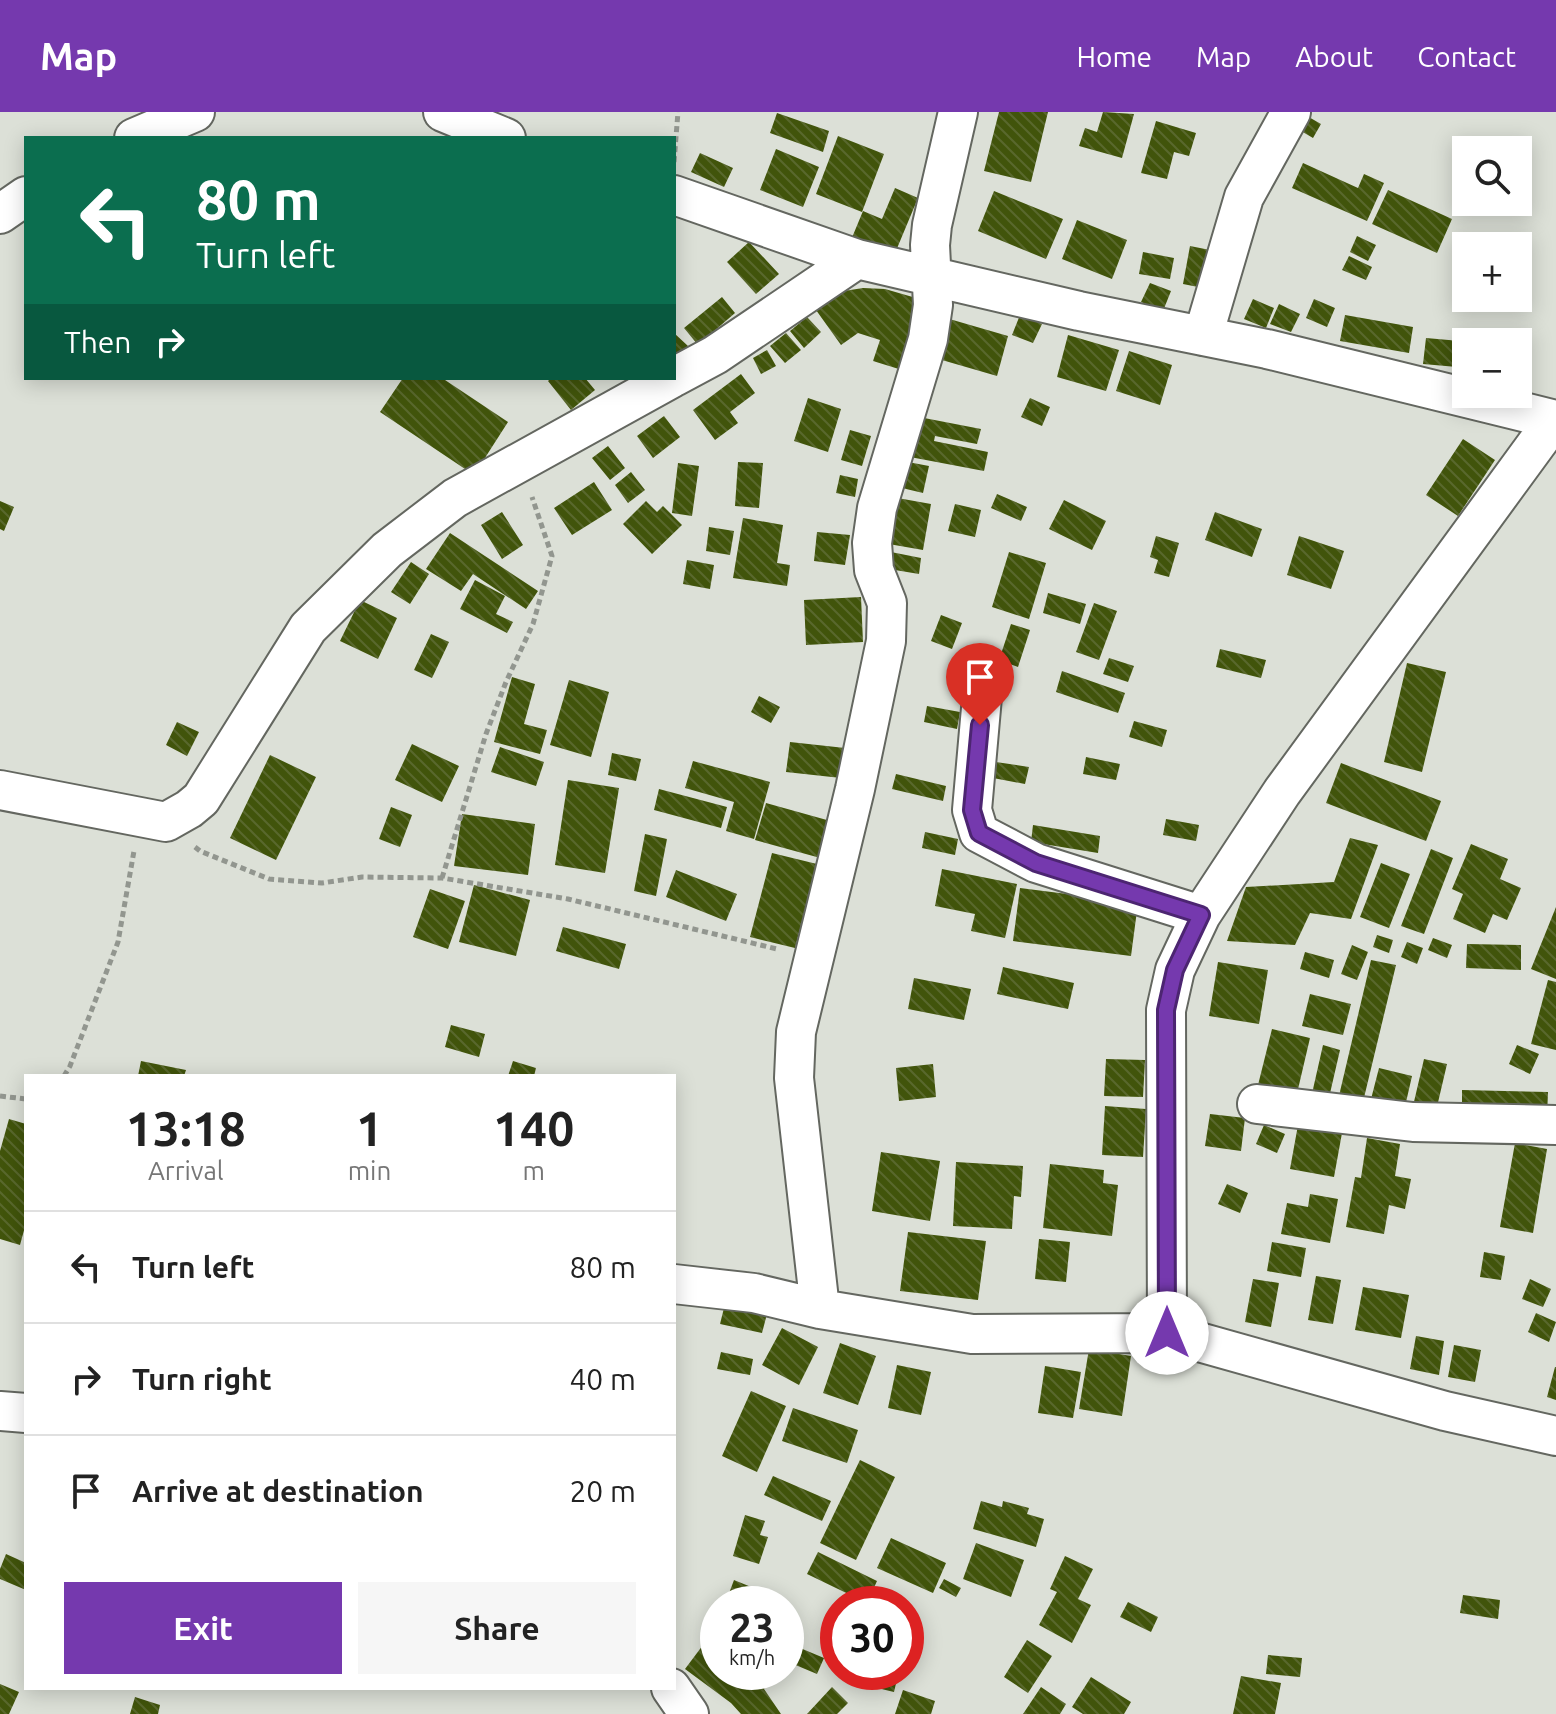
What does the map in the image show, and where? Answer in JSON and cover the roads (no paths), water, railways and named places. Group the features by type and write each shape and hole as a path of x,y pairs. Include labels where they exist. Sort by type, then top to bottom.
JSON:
{"street":[{"path":"139,136 195,112"},
{"path":"443,112 501,136"},
{"path":"820,1309 794,1078 796,1032 855,789 886,641 887,603 874,570 872,543 877,508 928,339 933,305 932,225 958,112"},
{"path":"1203,336 1244,197 1291,112"},
{"path":"676,196 857,259 1267,349 1555,420 1282,792 1201,915 1175,970 1166,1010 1167,1333"},
{"path":"0,214 24,197"},
{"path":"676,376 715,355 857,259"},
{"path":"0,790 166,822 189,809 201,799 308,628 387,550 455,498 669,380"},
{"path":"982,697 972,810 979,833 1036,863 1201,915"},
{"path":"1257,1104 1413,1122 1556,1125"},
{"path":"676,1284 754,1293 820,1309 972,1334 1167,1333 1445,1411 1556,1436"},
{"path":"0,1411 24,1413"},
{"path":"672,1690 689,1714"}]}
